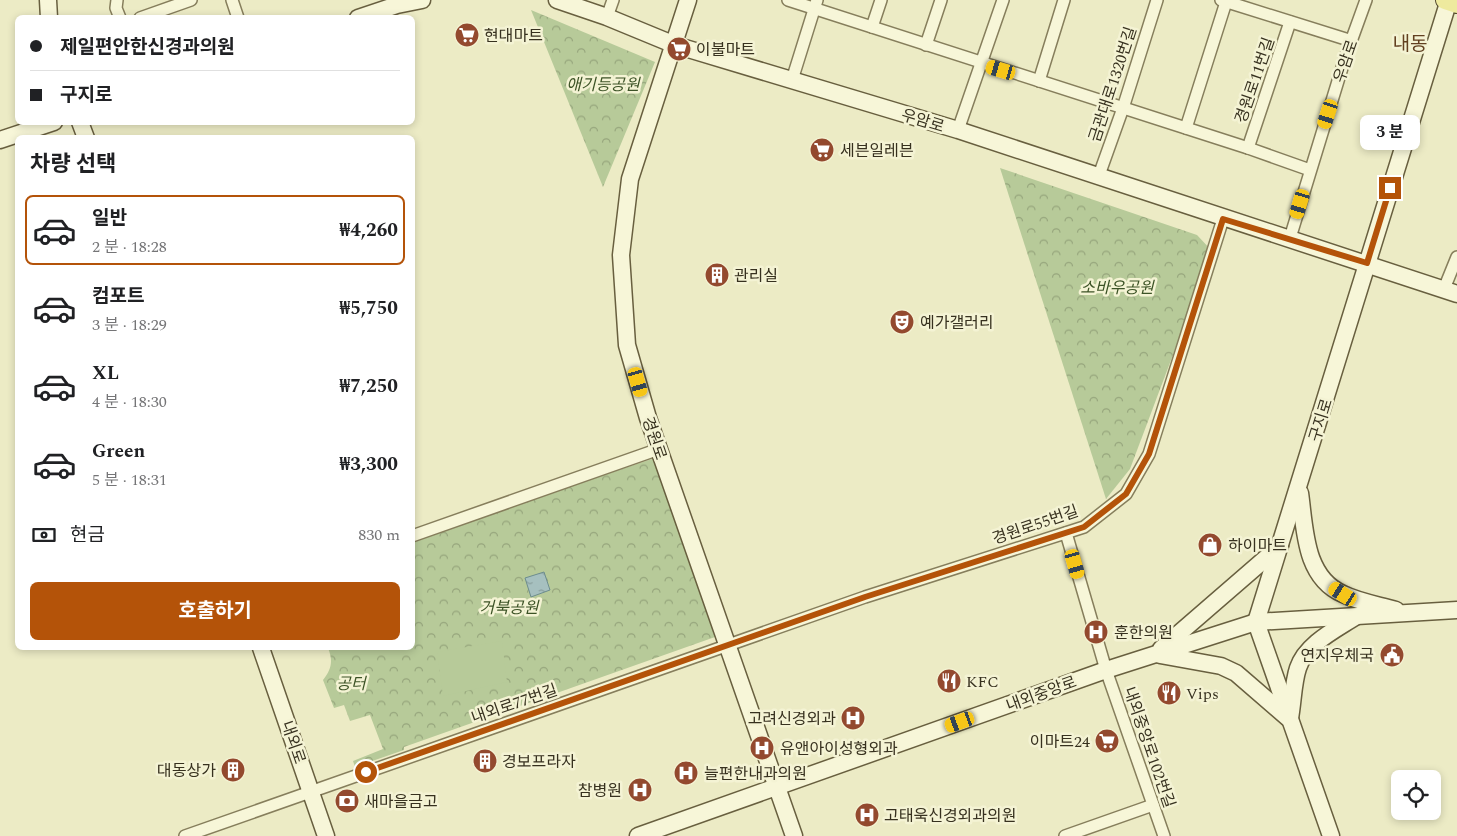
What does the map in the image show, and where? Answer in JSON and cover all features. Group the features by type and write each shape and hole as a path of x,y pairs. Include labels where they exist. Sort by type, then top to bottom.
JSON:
{"street":[{"path":"48,0 49,15"},
{"path":"116,0 119,15"},
{"path":"145,15 163,5 192,0"},
{"path":"232,0 237,15"},
{"path":"365,15 397,2 422,0"},
{"name":"우암로","path":"557,0 607,17 674,45 958,130 1223,219 1290,238 1451,291"},
{"path":"607,17 613,0"},
{"name":"경원로","path":"688,0 630,179 621,255 627,345 659,449 794,836"},
{"name":"경원로11번길","path":"788,0 816,4 872,27 982,64 1248,148 1310,170"},
{"path":"872,27 881,0"},
{"path":"926,45 941,0"},
{"path":"958,130 1003,0"},
{"path":"1039,81 1064,0"},
{"name":"금관대로1320번길","path":"1098,178 1123,108 1157,0"},
{"name":"우암로","path":"1290,238 1310,170 1366,0"},
{"path":"1186,128 1224,1 1352,41"},
{"name":"구지로","path":"1256,622 1300,487 1367,263 1450,1"},
{"path":"792,80 816,4"},
{"name":"경원로11번길","path":"1248,148 1290,22"},
{"path":"0,140 45,125"},
{"name":"경원로55번길","path":"728,645 865,597 1084,527 1126,494 1149,454 1223,219"},
{"path":"1451,291 1457,257"},
{"path":"415,535 659,449"},
{"path":"1300,487 1308,552 1322,576 1343,594 1407,613"},
{"name":"내외중앙로102번길","path":"1066,533 1106,670 1164,836"},
{"path":"1155,655 1280,546"},
{"name":"내외중앙로","path":"638,836 1106,670 1256,622 1457,610"},
{"path":"1290,720 1298,667 1303,659 1322,639 1356,616"},
{"path":"1256,622 1331,836"},
{"name":"내외로77번길","path":"185,836 728,645"},
{"name":"내외로","path":"262,650 326,836"},
{"path":"1155,655 1221,666 1236,673 1290,720"},
{"path":"1066,836 1153,805"}],"green space":[{"name":"애기등공원","path":"531,10 655,62 603,187"},
{"name":"소바우공원","path":"1000,168 1197,235 1212,251 1130,469 1106,499"},
{"name":"거북공원","path":"655,458 715,637 404,747 404,750 355,767 353,761 383,749 370,715 350,721 344,705 334,708 323,680 331,664 329,650 415,650 415,537"},
{"path":"502,641 507,682 443,696 437,652"}],"water":[{"path":"544,572 550,590 531,597 525,578"}],"place":[{"name":"현대마트","path":"467,35"},
{"name":"이불마트","path":"679,49"},
{"name":"세븐일레븐","path":"822,150"},
{"name":"관리실","path":"717,275"},
{"name":"예가갤러리","path":"902,322"},
{"name":"하이마트","path":"1210,545"},
{"name":"훈한의원","path":"1096,632"},
{"name":"연지우체국","path":"1392,655"},
{"name":"KFC","path":"949,681"},
{"name":"Vips","path":"1169,693"},
{"name":"고려신경외과","path":"853,718"},
{"name":"이마트24","path":"1107,741"},
{"name":"유앤아이성형외과","path":"762,748"},
{"name":"경보프라자","path":"485,761"},
{"name":"대동상가","path":"233,770"},
{"name":"늘편한내과의원","path":"686,773"},
{"name":"참병원","path":"640,790"},
{"name":"새마을금고","path":"347,801"},
{"name":"고태욱신경외과의원","path":"867,815"}],"district":[{"name":"내동","path":"1410,43"}],"route":[{"path":"366,772 865,597 1084,527 1126,494 1149,454 1223,219 1367,263 1390,188"}],"park label":[{"name":"공터","path":"351,683"}]}
